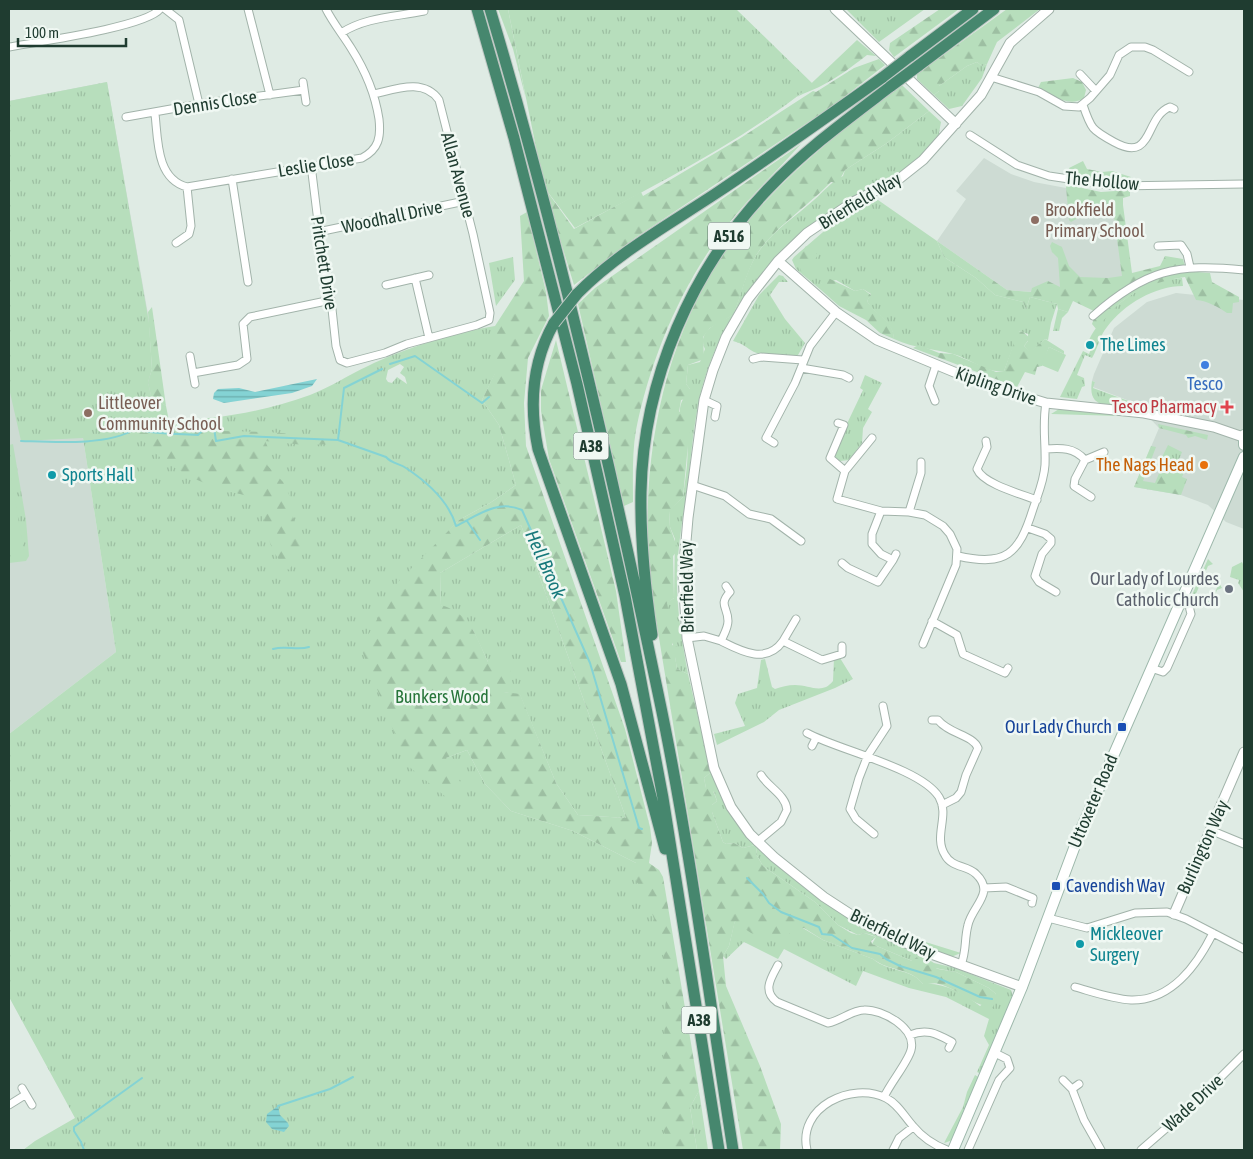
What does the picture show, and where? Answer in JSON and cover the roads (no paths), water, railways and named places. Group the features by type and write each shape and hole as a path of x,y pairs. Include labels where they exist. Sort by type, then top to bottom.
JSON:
{"highway":[{"name":"A38","path":"477,9 514,138 577,384 645,698 719,1150"},
{"name":"A38","path":"490,9 534,162 592,388 658,692 704,962 733,1150"},
{"name":"A516","path":"677,889 621,684 538,449 533,420 533,392 540,354 554,323 577,294 596,275 883,77 973,9"},
{"name":"A516","path":"658,692 644,581 641,490 650,415 676,331 711,263 750,208 794,163 826,136 994,9"}],"main road":[{"name":"Uttoxeter Road","path":"953,1150 1022,987 1082,827 1244,457"}],"street":[{"path":"9,47 119,26 147,18 160,9"},
{"path":"166,9 179,20 199,104"},
{"path":"248,9 270,95"},
{"name":"Leslie Close","path":"187,187 232,178 362,158 376,148 380,131 374,94 367,76 326,9"},
{"path":"835,9 956,124"},
{"name":"Brierfield Way","path":"1022,987 899,941 847,913 803,881 758,842 731,807 714,768 687,638 684,566 692,485 704,400 726,337 753,292 778,261 808,233 835,213 884,188 912,169 981,95 1010,43 1049,9"},
{"path":"341,34 366,21 415,11 424,11"},
{"path":"991,78 1038,92 1064,106 1083,105 1110,75 1120,56 1131,47 1145,46 1189,72"},
{"path":"1175,63 1180,55"},
{"path":"1080,74 1096,90"},
{"path":"303,82 306,102"},
{"name":"Allan Avenue","path":"374,94 419,86 434,93 439,100 465,201 490,313 489,320 485,323 429,338"},
{"name":"Dennis Close","path":"126,117 155,114 199,104 304,90"},
{"path":"1083,105 1096,133 1123,147 1132,149 1138,147 1145,140 1162,111 1170,106 1174,109"},
{"path":"155,114 165,171 171,179 187,187 191,226 189,234 176,243"},
{"name":"The Hollow","path":"970,135 1017,165 1049,176 1116,186 1244,184"},
{"name":"Pritchett Drive","path":"310,166 318,232 331,300 336,346 340,360 347,363 356,361 429,338"},
{"path":"232,178 250,270 248,282"},
{"name":"Woodhall Drive","path":"318,232 465,201"},
{"path":"1158,246 1181,246 1187,254 1190,267"},
{"name":"Kipling Drive","path":"778,261 836,312 877,340 988,386 1046,403 1144,413 1214,427 1244,439"},
{"path":"1093,316 1123,292 1147,279 1173,270 1190,267 1244,270"},
{"path":"386,285 429,275"},
{"path":"415,278 429,338"},
{"path":"193,373 244,362 248,354 243,324 250,317 331,300"},
{"path":"774,443 766,438 816,337 836,312"},
{"path":"190,356 195,384"},
{"path":"753,359 761,357 802,364 849,378"},
{"path":"934,401 929,386 936,365"},
{"path":"704,400 717,406 716,417"},
{"path":"958,556 984,561 1002,557 1019,544 1028,528 1044,473 1045,449 1043,434 1046,403"},
{"path":"838,423 844,426 830,458 845,471"},
{"path":"872,438 845,471 837,499 881,511 909,512 925,515 943,526 954,542 958,556 948,586 932,621 923,634 923,644"},
{"path":"986,441 987,447 977,469 980,476 991,483 1037,500"},
{"path":"1045,449 1067,448 1075,451 1085,460"},
{"path":"1091,496 1074,486 1077,475 1085,460 1104,452"},
{"path":"909,512 921,473 921,462"},
{"path":"692,485 725,496 749,514 771,519 801,541"},
{"path":"842,563 848,568 878,582 894,557 881,554 872,544 872,534 881,511"},
{"path":"1028,528 1045,534 1051,539 1051,543 1042,554 1035,576 1039,582 1056,592"},
{"path":"721,640 728,623 723,603 730,592 726,586"},
{"path":"1151,668 1163,672 1167,668 1187,623 1192,610 1180,600"},
{"path":"687,638 704,636 721,640 747,653 757,655 775,650 783,641 796,619"},
{"path":"932,621 957,635 961,651 966,656 1005,673 1008,668"},
{"path":"783,641 822,660 842,654 842,646"},
{"path":"874,833 856,819 850,809 868,756 887,726 882,706"},
{"path":"932,720 938,720 953,732 974,740 978,748 961,792 956,798 942,805"},
{"path":"807,733 816,738 868,756 924,783 936,793 942,805 941,849 947,859 956,866 976,874 984,888 982,900 968,924 966,952 961,965"},
{"path":"812,746 816,738"},
{"name":"Burlington Way","path":"1174,914 1244,752"},
{"path":"758,842 781,822 787,810 785,801 760,775"},
{"path":"1210,830 1244,844"},
{"path":"984,888 1006,887 1033,898 1032,903"},
{"path":"1048,918 1087,928 1135,913 1157,912 1174,914 1244,949"},
{"path":"1075,987 1129,1000 1156,995 1170,988 1186,976 1197,963 1213,933"},
{"path":"778,965 769,981 768,989 777,1002 828,1023 859,1010 873,1011 901,1024 910,1035 911,1052 893,1079 884,1097"},
{"path":"910,1035 923,1031 932,1032 952,1042 949,1048"},
{"path":"968,1150 999,1080 1010,1068 1006,1059 995,1053"},
{"name":"Wade Drive","path":"1141,1150 1194,1104 1244,1054"},
{"path":"1064,1080 1072,1089 1084,1120 1101,1150"},
{"path":"1072,1089 1079,1084"},
{"path":"9,1106 24,1092 32,1105"},
{"path":"807,1150 806,1137 812,1120 819,1110 831,1100 846,1094 861,1092 884,1097 897,1106 913,1126 926,1138 947,1150"},
{"path":"893,1150 899,1138 913,1126"}],"water":[{"path":"317,379 312,386 292,393 224,403 213,399 214,393 218,389 239,388 255,392"},
{"path":"278,1106 280,1115 289,1126 284,1132 272,1129 266,1122 267,1114"}],"waterway":[{"path":"390,364 415,356 482,403 489,397"},
{"name":"Hell Brook","path":"382,369 344,388 338,440 386,457 414,473 443,500 456,526 496,507 505,506 522,510 590,663 639,828 642,829"},
{"name":"Hell Brook","path":"21,441 96,441 124,434 135,429 158,433 198,435 204,429 214,428 216,441 244,436 338,440"},
{"path":"467,521 480,540"},
{"path":"273,649 309,647"},
{"path":"747,878 769,903 781,912 819,927 822,934 832,935 852,948 880,954 900,966 936,977 980,997 992,999"},
{"path":"278,1106 330,1089 353,1077"},
{"path":"84,1150 74,1131 74,1127 142,1078"}],"place":[{"name":"Brookfield Primary School","path":"1035,220"},
{"name":"The Limes","path":"1090,345"},
{"name":"Tesco","path":"1205,365"},
{"name":"Tesco Pharmacy","path":"1227,407"},
{"name":"Littleover Community School","path":"88,413"},
{"name":"The Nags Head","path":"1204,465"},
{"name":"Sports Hall","path":"52,475"},
{"name":"Our Lady of Lourdes Catholic Church","path":"1229,589"},
{"name":"Our Lady Church","path":"1122,727"},
{"name":"Cavendish Way","path":"1056,886"},
{"name":"Mickleover Surgery","path":"1080,944"}],"park label":[{"name":"Bunkers Wood","path":"442,697"}]}
